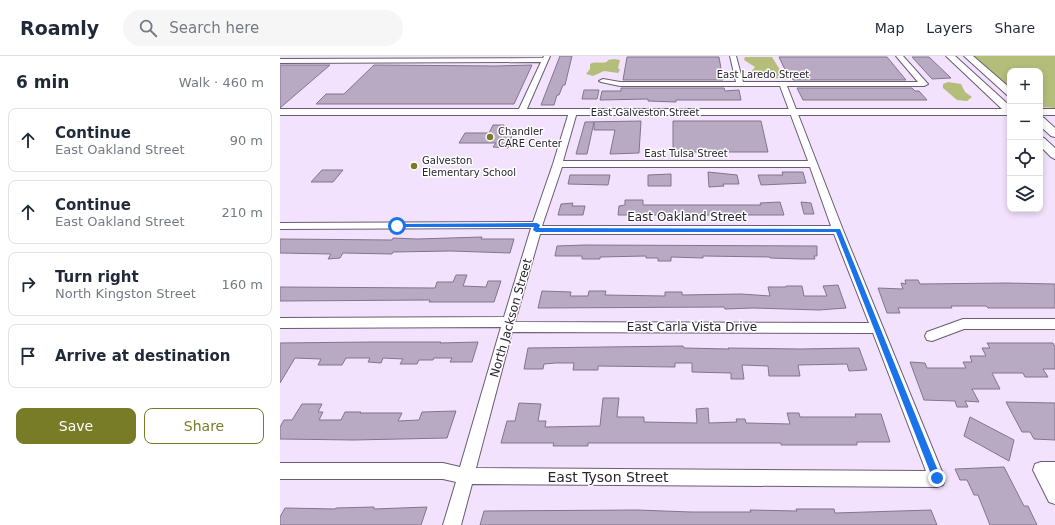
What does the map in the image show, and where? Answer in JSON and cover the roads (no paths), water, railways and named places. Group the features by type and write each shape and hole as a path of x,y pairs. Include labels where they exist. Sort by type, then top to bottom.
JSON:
{"street":[{"path":"732,56 740,84"},
{"name":"East Laredo Street","path":"603,81 620,84 924,84 900,56"},
{"path":"950,56 1007,108"},
{"path":"968,56 1007,90"},
{"path":"280,61 546,58 522,111"},
{"path":"783,84 876,328"},
{"name":"East Galveston Street","path":"280,112 1007,111"},
{"name":"North Jackson Street","path":"452,525 508,324 573,112"},
{"path":"1043,112 1055,112"},
{"path":"1043,123 1055,134"},
{"path":"1043,143 1055,154"},
{"name":"East Tulsa Street","path":"558,164 813,164"},
{"name":"East Oakland Street","path":"280,226 838,230"},
{"name":"East Carla Vista Drive","path":"280,323 876,328"},
{"path":"932,336 963,324 1055,324"},
{"name":"East Tyson Street","path":"280,471 443,471 465,476 937,478 876,328"},
{"path":"1048,470 1055,496"}],"place":[{"name":"Chandler CARE Center","path":"490,137"},
{"name":"Galveston Elementary School","path":"414,166"}]}
